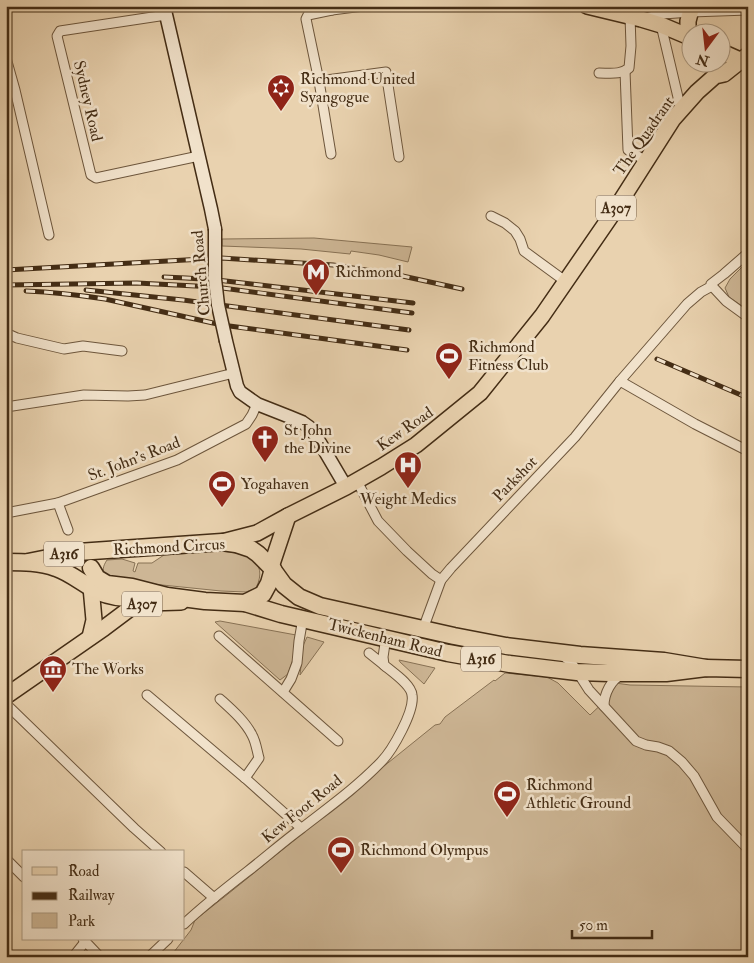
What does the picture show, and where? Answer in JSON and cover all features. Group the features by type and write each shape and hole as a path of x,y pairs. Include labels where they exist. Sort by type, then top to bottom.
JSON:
{"highway":[{"name":"Richmond Circus","path":"167,596 122,598 108,595 91,587 90,576 94,559 102,551 222,542 251,549 272,568"},
{"name":"A316","path":"6,562 28,562 71,553 102,551"},
{"name":"A316","path":"28,562 56,568 91,587"},
{"name":"Richmond Circus","path":"92,568 97,578 106,584 132,587 167,596 205,601 245,603"},
{"path":"245,603 262,594 269,584 272,568"},
{"name":"Twickenham Road","path":"272,568 284,585 298,597 308,602 423,629 506,646 664,661 706,668 748,669"},
{"name":"Twickenham Road","path":"245,603 281,614 448,653 501,662 577,672 666,673 706,668"}],"main road":[{"path":"587,6 636,17 682,34"},
{"path":"688,22 692,9"},
{"path":"732,56 745,61"},
{"name":"The Quadrant","path":"732,69 745,61"},
{"name":"The Quadrant","path":"520,343 542,316 615,210 673,119 714,72"},
{"name":"Kew Road","path":"288,516 352,484 416,445 480,393 520,343"},
{"path":"272,568 288,516"},
{"name":"A307","path":"222,542 257,533 288,516"},
{"path":"90,637 94,620 91,587"},
{"name":"A307","path":"6,696 132,607 139,604 205,601"}],"street":[{"path":"331,154 319,80 306,19 308,15 331,8 363,6"},
{"path":"599,73 621,73 629,68 636,17 692,9 748,10"},
{"name":"Church Road","path":"165,10 215,229 215,279 218,305 237,386 240,392 257,404 302,422 309,427 352,484"},
{"name":"Sydney Road","path":"165,10 60,31 57,36 91,175 96,178 199,156"},
{"path":"661,25 681,110"},
{"path":"6,58 49,234"},
{"path":"319,80 386,72 399,157"},
{"path":"625,72 628,150 646,161"},
{"path":"491,216 515,232 524,250 565,281"},
{"name":"Parkshot","path":"423,629 441,580 575,437 620,381 687,304 701,292 712,286 711,284 748,253"},
{"path":"712,286 748,317"},
{"path":"6,333 17,338 64,349 83,346 122,351"},
{"path":"6,407 84,395 145,395 234,373"},
{"path":"620,381 695,424 748,451"},
{"name":"St. John's Road","path":"6,513 58,503 177,460 246,424 257,404"},
{"path":"352,484 378,521 432,574 441,580"},
{"path":"58,503 68,530"},
{"path":"283,692 298,663 303,618"},
{"path":"219,636 338,741"},
{"path":"384,665 383,657 386,637"},
{"path":"558,652 571,662 589,690 636,741 669,751 682,762 698,783 717,817 748,849"},
{"path":"368,653 384,665"},
{"name":"Kew Foot Road","path":"185,923 324,811 382,761 408,716 413,696 405,683 384,665"},
{"path":"604,706 610,685 618,676 626,673"},
{"path":"147,695 301,828"},
{"path":"220,700 233,710 253,735 259,758 245,778"},
{"path":"6,704 159,850"},
{"path":"6,859 22,875"},
{"path":"185,873 214,898"},
{"path":"74,957 84,940 100,957"},
{"path":"149,957 167,940"}],"green space":[{"path":"314,238 412,247 408,262 351,251 350,254 301,249 222,246 222,239"},
{"path":"748,261 748,310 729,297 725,288 730,279"},
{"path":"221,551 245,556 257,564 260,570 256,588 246,592 221,591 123,581 105,577 103,572 107,560 122,559 135,563 133,571 135,572 138,563 152,563 164,555"},
{"path":"220,621 296,635 294,656 288,674 280,680 215,622"},
{"path":"307,637 324,642 300,675 303,646"},
{"path":"399,660 435,668 424,684"},
{"name":"Richmond Athletic Ground","path":"505,673 547,677 558,683 590,715 609,697 615,683 630,685 748,687 748,957 170,957 185,940 195,920 435,725 440,724 445,717"}],"railway":[{"path":"6,270 221,258 333,265 398,275 462,289"},
{"path":"164,277 217,280 413,303"},
{"path":"6,285 137,283 215,287 412,313"},
{"path":"86,290 183,300 409,330"},
{"path":"26,291 105,299 222,325 407,350"},
{"path":"657,359 748,398"}],"place":[{"name":"Richmond United Syangogue","path":"281,112"},
{"name":"Richmond","path":"316,296"},
{"name":"Richmond Fitness Club","path":"449,380"},
{"name":"St John the Divine","path":"265,463"},
{"name":"Weight Medics","path":"408,489"},
{"name":"Yogahaven","path":"222,508"},
{"name":"The Works","path":"53,693"},
{"name":"Richmond Athletic Ground","path":"507,818"},
{"name":"Richmond Olympus","path":"341,874"}]}
